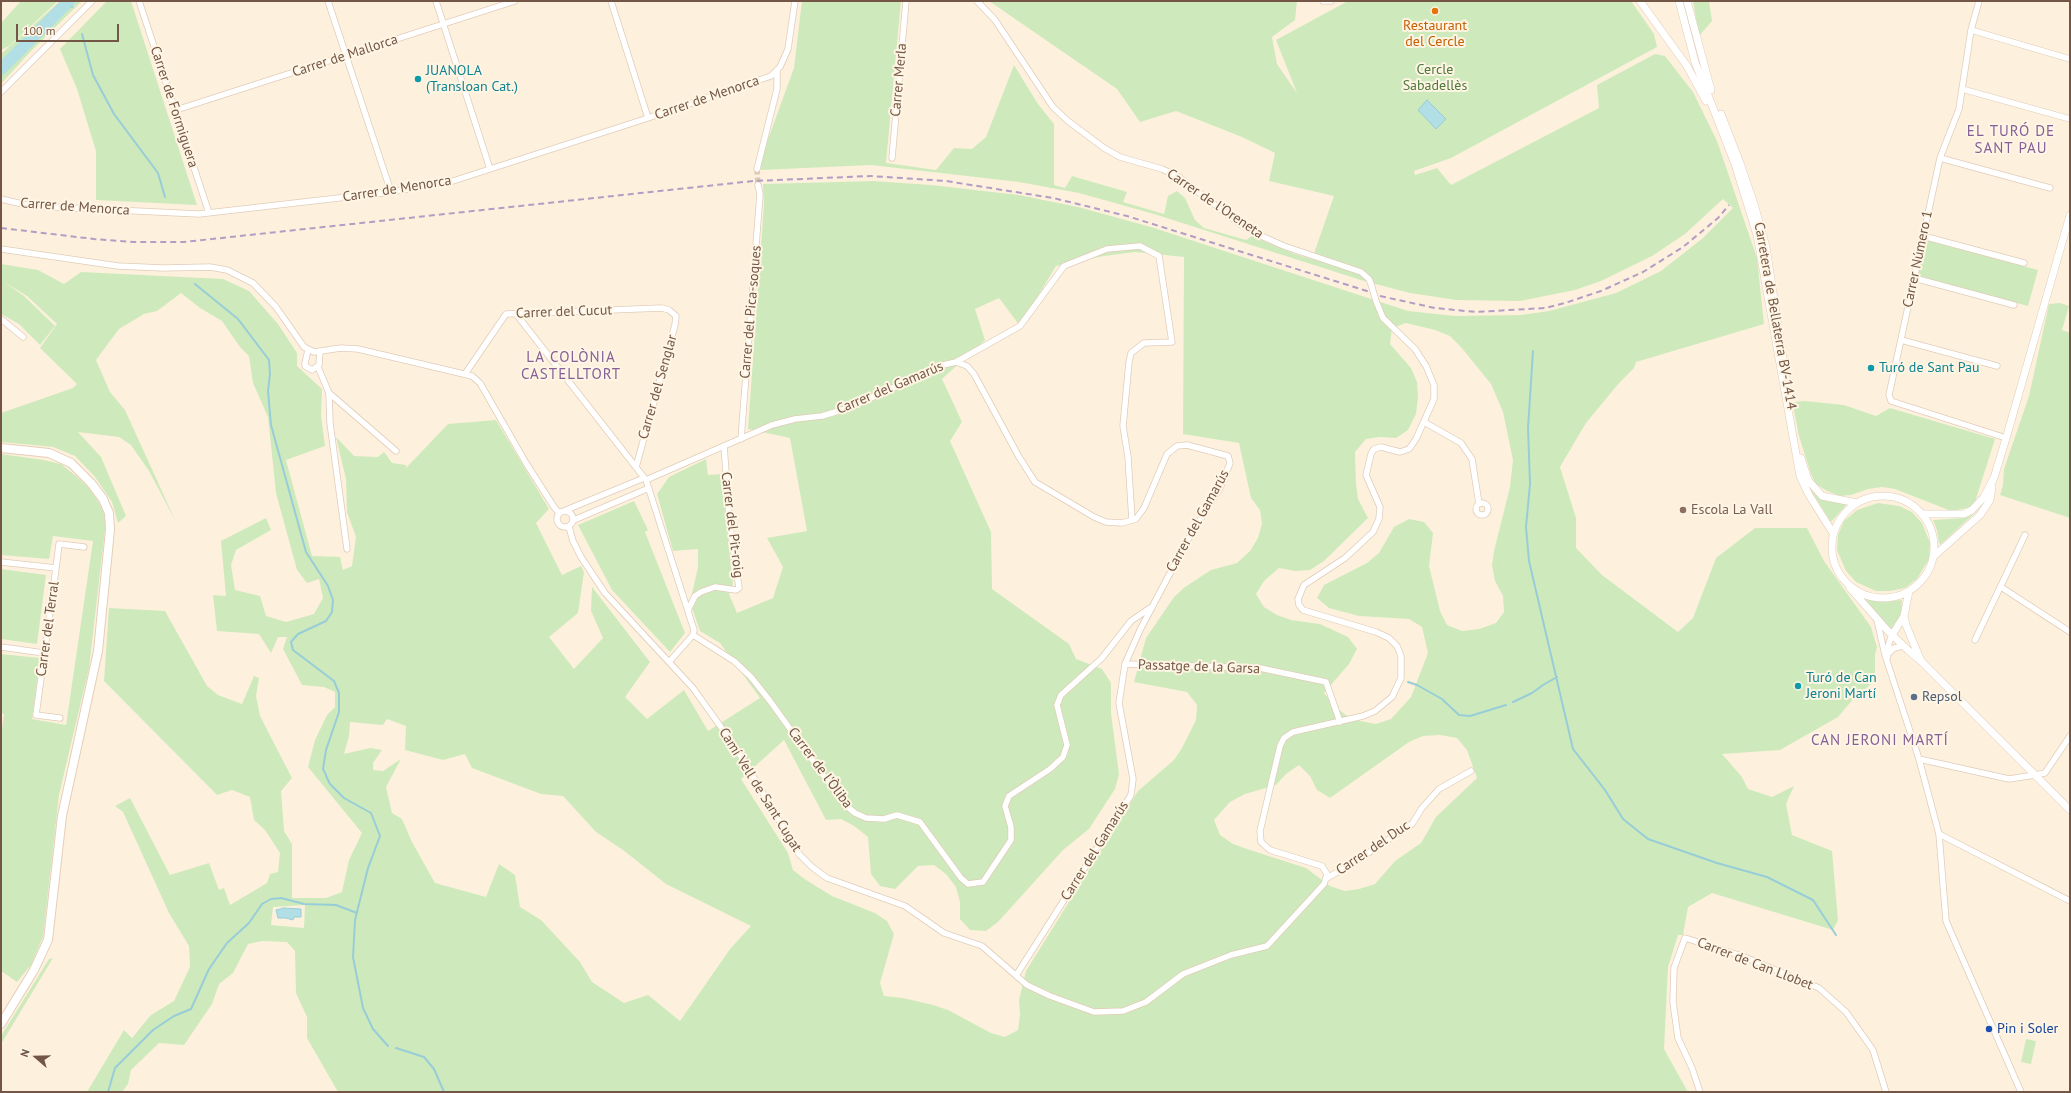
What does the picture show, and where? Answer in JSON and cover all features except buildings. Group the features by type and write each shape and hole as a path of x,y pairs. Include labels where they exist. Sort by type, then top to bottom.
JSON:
{"main road":[{"path":"1,448 49,453 71,462 92,483 103,499 109,513 110,530 98,651 63,812 48,940 34,970 1,1024"}],"street":[{"path":"1,92 92,1"},
{"name":"Carrer de Formiguera","path":"139,1 209,213"},
{"path":"328,1 391,192"},
{"path":"436,1 490,169"},
{"name":"Carrer de Mallorca","path":"176,110 516,1"},
{"path":"611,1 648,118"},
{"path":"757,169 777,89 776,72 780,67 788,49 794,1"},
{"name":"Carrer Merla","path":"892,158 906,1"},
{"name":"Carrer de l'Oreneta","path":"977,1 995,20 1053,106 1068,121 1099,144 1120,156 1162,168 1179,177 1241,225 1259,235 1361,272 1371,284 1381,315 1415,349 1429,372 1434,394 1424,422"},
{"path":"1323,1 1330,1"},
{"path":"1640,1 1688,66 1722,131"},
{"path":"1649,1 1651,17"},
{"path":"1679,1 1695,62 1735,164 1757,235 1788,404"},
{"name":"Carretera de Bellaterra BV-1414","path":"1682,1 1692,40 1705,80 1711,90"},
{"name":"Carretera de Bellaterra BV-1414","path":"1687,1 1711,90 1740,163 1754,204 1766,247 1788,404 1800,476 1809,495 1833,533"},
{"name":"Carrer Número 1","path":"1979,1 1971,30 1959,109 1940,158 1889,395 1891,401 2006,438"},
{"path":"1971,30 2070,59"},
{"name":"Carrer de Menorca","path":"1,199 31,206 199,214 391,192 453,181 648,118 765,78 776,72"},
{"path":"1962,89 2070,119"},
{"path":"1940,158 2050,188"},
{"name":"Carrer del Pica-soques","path":"741,439 760,194 758,185"},
{"path":"1848,585 1860,593 1875,598 1891,598 1909,591 1923,579 1933,557 1985,509 1990,500 1994,478 2070,215"},
{"path":"1923,236 2024,263"},
{"path":"956,362 1020,326 1064,266 1107,249 1140,246 1159,256 1172,342 1144,343 1131,353 1123,426 1128,457 1132,520"},
{"path":"1,249 118,266 163,268 210,267 226,270 253,283 276,307 304,347 308,350 320,352 341,348 358,349 465,374 480,383 526,463 559,513"},
{"path":"1914,278 2014,305"},
{"name":"Carrer del Cucut","path":"465,374 506,314 662,308 669,310"},
{"name":"Carrer del Senglar","path":"636,466 675,325 676,316 669,310"},
{"path":"516,314 636,466 649,488 694,630 693,635 669,662"},
{"path":"1,319 24,338"},
{"path":"1900,340 1997,366"},
{"path":"308,350 304,360 305,366 312,370 318,367"},
{"path":"320,352 320,362 318,367 329,393 330,423 347,549"},
{"name":"Carrer del Gamarús","path":"566,510 645,479 772,425 795,419 822,416 849,408 943,365 956,362 967,366 974,374 1019,457 1036,482 1094,517 1106,522 1122,523 1136,519 1144,508 1168,454 1177,446 1187,444 1228,456 1230,462 1220,488 1187,541 1152,607 1125,664 1119,703 1133,780 1131,795 1017,974"},
{"path":"329,393 396,451"},
{"path":"1017,974 1027,985 1070,1005 1094,1012 1123,1011 1146,1002 1183,974 1230,954 1268,946 1324,884 1327,878 1326,871 1322,866 1268,849 1261,842 1260,836 1280,746 1284,738 1293,732 1370,714 1387,703 1402,678 1401,656 1394,642 1382,635 1303,610 1299,605 1298,595 1304,585 1334,566 1368,539 1377,526 1380,507 1366,475 1367,465 1373,451 1381,447 1398,452 1406,451 1412,445 1424,422 1461,443 1472,459 1479,504"},
{"name":"Carretera de Bellaterra BV-1414","path":"1795,440 1808,480 1822,496 1857,503"},
{"name":"Carrer del Pit-roig","path":"688,610 695,596 700,592 715,587 736,590 739,588 730,526 724,446"},
{"path":"1923,514 1956,515 1968,512 1984,497 1994,478"},
{"path":"574,520 571,513 566,510 559,513 557,518 558,524 562,527 569,527 574,520 649,488"},
{"path":"1933,557 1933,536 1923,514 1907,501 1890,496 1873,496 1857,503 1842,516 1833,533 1833,561 1839,574 1853,594 1892,635 1921,661 2070,810"},
{"name":"Camí Vell de Sant Cugat","path":"569,527 573,541 581,556 605,593 693,688 736,748 800,854 812,867 826,878 905,906 944,933 982,946 1017,974"},
{"path":"1975,640 2025,535"},
{"name":"Carrer del Terral","path":"60,718 36,715 59,544 84,547"},
{"path":"1,562 56,568"},
{"path":"2001,587 2070,632"},
{"path":"1887,661 1889,643 1892,635 1904,616 1909,591"},
{"name":"Carrer de l'Òliba","path":"693,635 734,661 751,677 844,804 855,814 866,818 884,819 897,815 920,822 961,878 968,884 983,882 1011,840 1011,827 1005,806 1009,796 1050,768 1063,757 1067,745 1057,705 1061,695 1098,662 1131,621 1152,607"},
{"path":"1904,616 1906,625 1921,661"},
{"path":"1877,620 1887,661 1919,759 1940,834 1946,921 2021,1092"},
{"path":"1888,654 1894,648 1904,646"},
{"path":"1,647 44,653"},
{"name":"Passatge de la Garsa","path":"1125,664 1260,668 1326,682 1340,722"},
{"path":"1919,759 2009,779 2036,775 2045,773 2070,736"},
{"name":"Carrer del Duc","path":"1327,878 1350,865 1412,824 1439,789 1471,771"},
{"path":"1940,834 2070,901"},
{"name":"Carrer de Can Llobet","path":"1700,1092 1692,1068 1678,1038 1673,1002 1674,968 1685,938 1742,956 1819,988 1846,1012 1873,1050 1886,1092"}],"green space":[{"path":"21,1 58,1 9,46 1,50 1,23"},
{"path":"60,1 82,1 30,52 1,84 1,54"},
{"path":"107,1 131,1 197,205 96,200 96,151 77,89 60,49"},
{"name":"Cercle Sabadellès","path":"802,1 901,1 886,163 936,170 954,148 972,149 986,137 1014,65 1038,104 1054,124 1054,185 1065,188 1072,176 1127,192 1123,202 1164,214 1168,196 1177,191 1185,198 1195,220 1204,228 1246,240 1252,236 1295,254 1312,259 1334,196 1269,181 1275,153 1242,137 1176,111 1140,122 1117,89 989,1 1297,1 1295,20 1272,37 1277,64 1297,93 1276,40 1348,1 1631,1 1654,34 1657,47 1451,158 1414,171 1415,175 1437,168 1451,185 1599,108 1597,85 1655,54 1665,56 1693,92 1717,141 1757,258 1764,324 1636,362 1634,368 1619,383 1586,423 1560,467 1576,518 1576,548 1602,575 1678,632 1693,618 1716,558 1755,528 1807,528 1824,561 1871,627 1877,647 1875,655 1875,681 1855,697 1838,717 1780,750 1722,754 1742,777 1748,789 1772,797 1794,786 1786,804 1792,835 1832,851 1838,920 1833,930 1712,893 1688,907 1683,935 1678,935 1668,967 1664,1049 1688,1092 338,1092 307,1038 307,1017 296,993 295,951 287,942 262,941 248,944 233,973 219,984 212,1004 184,1045 159,1043 131,1070 128,1084 122,1092 87,1092 124,1030 132,1038 151,1015 174,1001 190,967 189,946 169,913 123,812 115,806 130,798 170,875 209,863 219,890 224,888 230,905 267,883 270,874 278,872 280,853 265,830 254,820 250,797 232,790 217,795 104,681 109,608 165,611 207,686 218,695 242,704 254,676 259,678 256,696 260,716 292,778 281,791 284,831 292,844 292,898 326,898 342,892 349,860 362,833 308,767 315,740 327,715 335,707 335,692 324,687 302,685 283,649 287,637 278,637 271,653 259,634 217,631 213,595 226,596 221,541 266,518 271,530 236,550 231,565 235,590 260,596 266,616 286,622 314,614 323,598 319,579 307,583 297,570 276,493 268,417 253,383 249,356 240,347 222,321 200,308 181,293 157,311 144,314 119,329 96,360 110,392 125,410 176,522 149,471 131,445 119,437 78,432 101,457 126,516 118,523 112,502 95,477 75,456 53,447 1,442 1,413 73,388 77,384 40,348 57,324 27,296 4,282 24,296 55,326 40,345 19,324 1,314 1,264 38,270 64,284 81,272 223,279 249,291 278,324 297,353 297,366 322,389 321,416 325,446 286,460 312,556 340,557 343,570 352,566 356,537 347,512 346,479 336,437 354,456 378,457 384,452 392,463 406,465 406,468 448,424 496,420 549,509 536,523 562,575 581,566 584,572 578,613 549,637 574,669 603,638 591,611 592,587 650,662 625,697 647,719 684,690 708,731 760,698 720,643 700,631 692,608 691,598 698,567 698,549 673,551 657,494 669,477 706,459 708,475 721,474 733,585 729,594 737,613 773,598 783,567 767,538 807,531 790,438 748,429 764,204 763,184 873,181 931,185 1019,195 1078,207 1151,227 1408,311 1455,316 1521,315 1549,311 1616,293 1661,271 1703,238 1733,208 1723,199 1685,234 1652,256 1601,281 1575,290 1520,301 1456,300 1410,293 1364,281 1154,214 1079,193 1019,182 871,165 761,170 763,153 794,68","holes":["1135,252 1184,257 1183,434 1239,443 1251,498 1260,510 1262,524 1258,538 1250,551 1237,563 1211,570 1185,587 1174,597 1146,638 1134,682 1187,692 1197,705 1196,720 1182,748 1174,760 1138,791 1026,971 1019,1000 1020,1015 1018,1030 1005,1037 991,1033 948,1010 903,998 884,996 880,983 894,934 887,921 875,913 832,896 793,870 788,853 741,779 784,740 826,820 841,819 854,826 868,837 871,874 880,886 895,889 918,866 934,865 946,874 956,887 960,902 960,919 970,930 986,931 998,922 1063,850 1089,829 1115,789 1119,774 1111,713 1111,683 1102,669 1076,659 1069,644 992,589 991,532 950,441 962,422 942,379 985,340 975,309 999,298 1020,326 1056,266 1104,256","1406,323 1435,330 1450,336 1461,347 1491,384 1503,412 1513,460 1510,487 1492,565 1495,581 1503,596 1504,612 1496,623 1479,629 1462,631 1447,625 1440,611 1429,566 1433,533 1424,522 1409,519 1394,527 1379,553 1367,563 1324,585 1317,598 1329,608 1359,616 1409,619 1422,627 1428,653 1411,697 1391,719 1376,724 1360,721 1346,715 1334,706 1324,693 1349,664 1357,649 1348,637 1320,624 1291,620 1277,615 1264,607 1256,594 1264,581 1279,568 1295,571 1310,570 1324,561 1368,518 1358,499 1355,452 1366,439 1380,437 1396,438 1408,430 1416,414 1418,398 1417,382 1411,368 1390,344 1392,328","387,719 406,726 405,750 443,760 465,754 472,768 541,794 563,796 596,832 623,850 666,884 751,926 730,949 680,1021 648,995 624,1003 592,982 580,962 541,920 520,907 515,875 499,864 486,897 435,883 412,842 402,819 392,813 386,787 401,759 383,771 373,770 373,763 382,750 370,748 344,754 349,736 350,722 383,725","1440,735 1457,738 1467,750 1477,778 1436,817 1421,843 1395,861 1375,884 1359,889 1345,891 1330,886 1306,868 1233,844 1220,835 1214,820 1230,802 1245,794 1276,785 1286,774 1299,765 1310,776 1317,790 1330,798 1409,742 1423,736","305,905 304,928 271,925 273,907"]},
{"path":"1693,1 1709,1 1712,21 1699,36"},
{"path":"1926,240 2038,270 2028,306 1918,276"},
{"path":"2060,303 2069,306 2062,330 2070,333 2070,518 2000,495 2003,485 2004,469 2029,396 2049,304"},
{"path":"1805,401 1844,405 1876,416 1890,408 1995,439 1975,502 1968,508 1951,511 1895,489 1882,487 1868,489 1851,495 1840,496 1827,491 1816,484 1811,474 1799,436 1794,402"},
{"path":"1,454 61,464 91,490 102,508 106,521 89,668 59,795 43,937 31,965 17,982 1,971 1,736 4,714 1,713 1,654 40,658 32,719 66,725 93,541 53,536 49,559 1,555"},
{"path":"1810,489 1818,497 1826,501 1847,504 1831,522"},
{"path":"634,501 648,530 645,532 685,633 670,652 612,590 578,525"},
{"path":"1878,503 1899,506 1912,512 1922,523 1930,543 1929,559 1917,579 1905,588 1890,591 1876,591 1856,582 1846,571 1837,550 1838,535 1844,521 1857,510"},
{"path":"1979,509 1941,544 1939,543 1937,530 1933,520 1963,518"},
{"path":"1,569 46,575 37,644 1,639"},
{"path":"1861,598 1882,602 1902,600 1901,618 1893,629 1891,629"},
{"path":"53,958 1,1044 1,1036 49,959"},
{"path":"2026,1039 2036,1041 2031,1064 2021,1062"}],"water":[{"path":"1427,100 1446,119 1436,129 1418,110"},
{"path":"284,908 301,909 301,917 294,917 293,920 278,918 276,910"}],"waterway":[{"path":"1,69 69,1"},
{"path":"71,1 72,7"},
{"path":"82,34 93,75 114,114 158,173 165,197"},
{"path":"195,284 238,319 269,360 270,374 268,391 271,425 306,552 328,586 333,600 332,612 326,621 298,634 291,642 293,650 334,681 339,693 339,712 326,750 323,769 326,775"},
{"path":"1533,351 1528,428 1530,484 1526,527 1529,561 1573,749 1605,790 1623,819 1648,839 1717,863 1767,877 1813,900 1836,935"},
{"path":"1513,702 1532,693 1557,677"},
{"path":"1408,682 1417,685 1442,699 1459,715 1470,716 1506,705"},
{"path":"326,776 330,784 344,798 371,813 380,836 368,868 355,920 353,957 363,1008 373,1029 388,1046"},
{"path":"108,1092 115,1068 153,1030 174,1016 191,1009 209,969 227,943 249,923 262,904 271,899 281,898 304,904 336,905 357,913"},
{"path":"396,1048 424,1057 434,1069 444,1092"}],"tunnel":[{"path":"757,169 758,185"}],"railway":[{"path":"1,228 94,239 134,242 184,242 753,181 871,176 946,181 1053,198 1127,216 1370,292"},
{"path":"1380,296 1435,308 1476,312 1545,308 1565,303 1601,291 1643,272 1683,247 1718,218 1729,205"}],"place":[{"name":"Restaurant del Cercle","path":"1435,11"},
{"name":"JUANOLA (Transloan Cat.)","path":"418,79"},
{"name":"Turó de Sant Pau","path":"1871,368"},
{"name":"Escola La Vall","path":"1683,510"},
{"name":"Turó de Can Jeroni Martí","path":"1798,686"},
{"name":"Repsol","path":"1914,697"},
{"name":"Pin i Soler","path":"1989,1029"}],"district":[{"name":"EL TURÓ DE SANT PAU","path":"2011,140"},
{"name":"LA COLÒNIA CASTELLTORT","path":"571,366"},
{"name":"CAN JERONI MARTÍ","path":"1880,741"}]}
